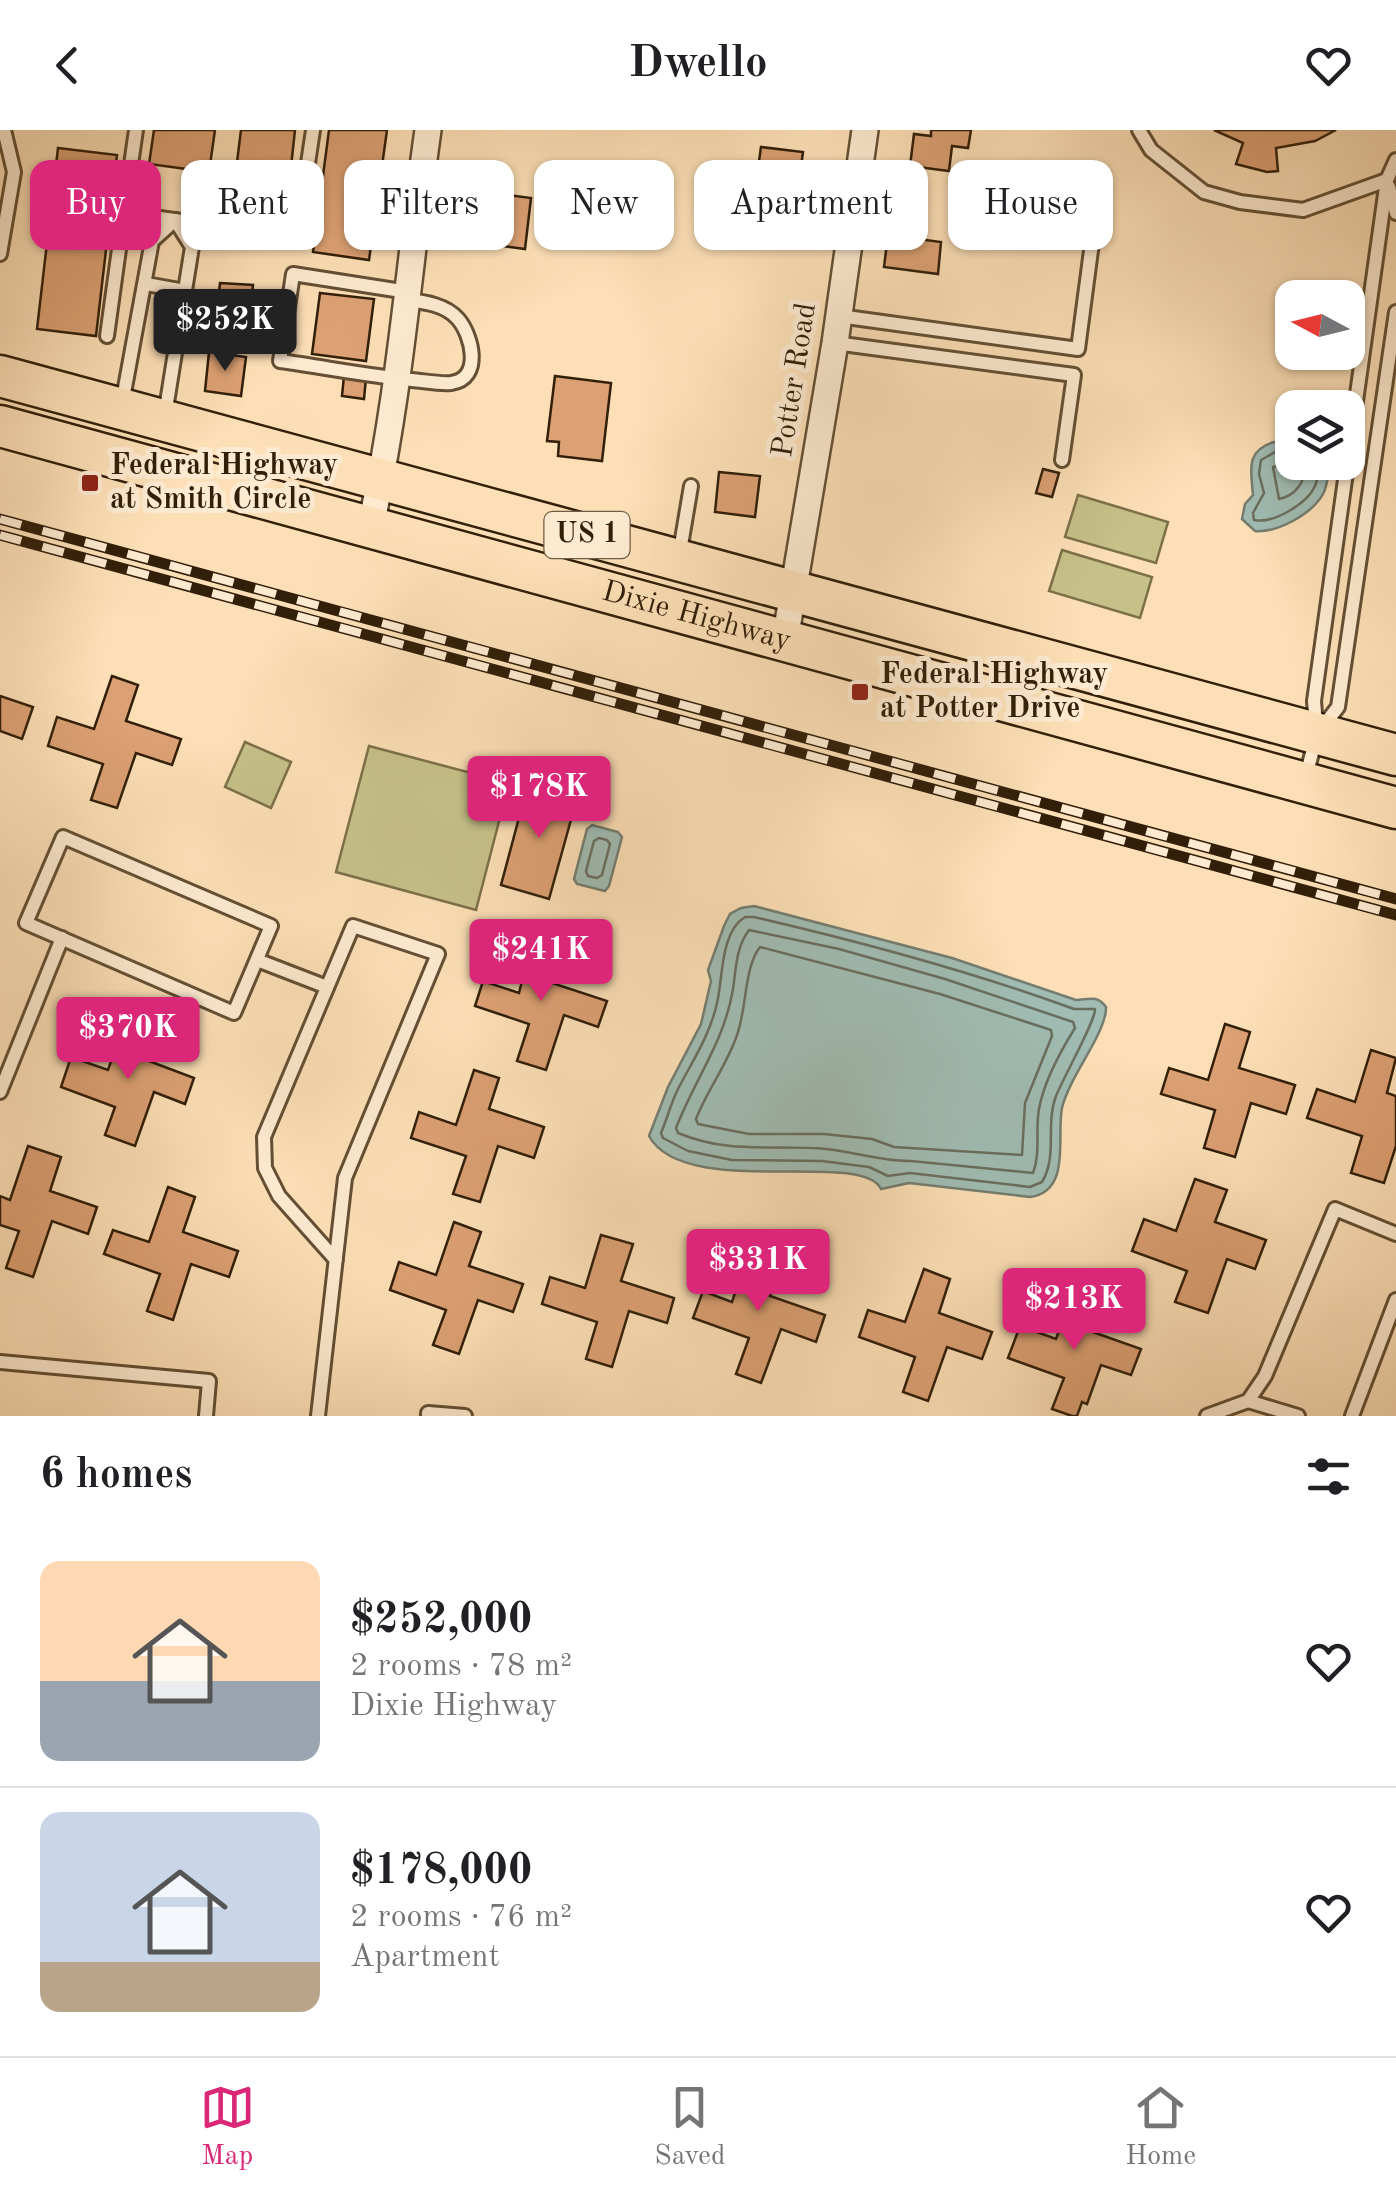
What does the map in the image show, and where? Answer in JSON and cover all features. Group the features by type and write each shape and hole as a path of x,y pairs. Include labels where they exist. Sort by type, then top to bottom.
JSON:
{"main road":[{"name":"Dixie Highway","path":"0,376 1396,755"},
{"name":"Dixie Highway","path":"0,426 1396,808"}],"street":[{"path":"370,529 398,379 428,130"},
{"name":"Potter Road","path":"785,640 835,343 865,130"}],"lane":[{"path":"0,254 14,172 4,130"},
{"path":"132,160 136,130"},
{"path":"161,218 297,236 313,130"},
{"path":"1139,130 1152,150 1204,192 1240,202 1303,210 1387,180"},
{"path":"1304,783 1317,734 1314,701 1387,180 1396,160"},
{"path":"1387,180 1396,213"},
{"path":"0,208 10,192"},
{"path":"121,409 152,241 175,220"},
{"path":"164,420 192,247 175,220"},
{"path":"107,336 119,250"},
{"path":"1062,460 1091,250"},
{"path":"293,274 408,296 458,318 468,336 472,358 470,368 459,380 450,383 398,379 280,361 293,274"},
{"path":"146,284 186,291"},
{"path":"1317,734 1338,707 1396,312"},
{"path":"839,316 1078,349"},
{"path":"835,343 1074,376"},
{"path":"678,560 690,486"},
{"path":"64,836 271,926 234,1013 62,938 26,923 64,836"},
{"path":"318,1416 336,1260 345,1178 438,954 353,926 264,1137 266,1168 279,1196 336,1260"},
{"path":"0,1092 62,938"},
{"path":"257,960 327,987"},
{"path":"1206,1416 1248,1401 1265,1376 1335,1209 1396,1234"},
{"path":"1352,1416 1396,1300"},
{"path":"0,1362 209,1380 206,1416"},
{"path":"1248,1401 1298,1416"},
{"path":"428,1416 465,1416"}],"shaded area":[{"path":"1078,495 1168,522 1156,563 1065,537"},
{"path":"1062,550 1152,577 1140,618 1049,591"},
{"path":"245,742 291,762 271,808 225,787"},
{"path":"369,746 509,783 476,910 336,872"}],"water":[{"path":"1275,442 1275,480 1327,480 1318,501 1302,515 1273,529 1255,531 1242,519 1245,504 1253,495 1252,462 1265,446"},
{"path":"592,825 618,832 622,837 605,891 577,884 574,879 587,829"},
{"path":"754,906 952,958 1076,1000 1103,1003 1106,1007 1101,1029 1062,1108 1060,1161 1052,1185 1030,1197 909,1183 881,1189 867,1178 842,1173 733,1170 697,1166 668,1155 649,1136 668,1087 701,1024 711,981 708,970 724,926 730,914"}],"building":[{"path":"154,130 215,130 211,160 181,160 181,168 150,160"},
{"path":"241,130 295,130 292,160 237,160"},
{"path":"329,130 387,130 383,160 344,160 344,250 370,250 369,260 313,252 324,250 324,168"},
{"path":"931,130 971,130 968,148 952,146 948,171 928,168 928,160 911,160 914,134 931,136"},
{"path":"1214,130 1336,130 1315,141 1276,148 1278,171 1267,172 1236,164 1243,143"},
{"path":"761,147 803,152 802,160 759,160"},
{"path":"58,148 117,155 116,160 57,160"},
{"path":"514,196 531,198 525,249 514,248"},
{"path":"928,240 941,242 938,274 884,267 886,250 928,250"},
{"path":"46,250 106,250 96,336 37,329"},
{"path":"220,283 253,285 247,343 214,339"},
{"path":"320,293 374,299 366,361 312,354"},
{"path":"209,352 246,357 241,396 205,391"},
{"path":"344,376 366,378 364,399 342,396"},
{"path":"555,376 611,383 602,461 558,456 559,442 547,441"},
{"path":"1043,469 1059,473 1052,497 1036,493"},
{"path":"719,472 760,476 755,517 715,512"},
{"path":"112,676 138,685 126,721 181,739 172,765 136,753 117,808 91,800 103,764 48,746 57,717 94,729"},
{"path":"0,696 33,707 22,739 0,731"},
{"path":"528,784 577,798 549,899 501,885"},
{"path":"533,937 564,947 552,983 607,1001 598,1027 564,1015 546,1070 517,1061 529,1024 475,1006 483,981 519,993"},
{"path":"127,1015 154,1024 141,1058 194,1078 185,1104 154,1092 135,1146 105,1135 115,1107 61,1087 71,1057 108,1070"},
{"path":"1225,1024 1250,1032 1239,1068 1295,1085 1286,1114 1251,1103 1235,1157 1204,1148 1215,1110 1161,1094 1169,1068 1208,1080"},
{"path":"1371,1050 1396,1058 1387,1093 1396,1096 1396,1146 1384,1183 1351,1173 1362,1136 1307,1118 1317,1089 1355,1102"},
{"path":"474,1070 499,1078 489,1109 544,1127 534,1158 498,1146 480,1202 453,1194 466,1156 411,1138 419,1112 456,1125"},
{"path":"28,1146 61,1157 50,1191 97,1207 88,1234 52,1221 33,1277 6,1268 19,1231 0,1225 0,1196 10,1200"},
{"path":"1195,1179 1227,1190 1215,1222 1266,1240 1255,1269 1227,1259 1208,1313 1175,1302 1187,1271 1132,1251 1144,1219 1176,1231"},
{"path":"168,1187 195,1197 183,1232 238,1251 229,1277 191,1264 173,1320 147,1311 160,1274 104,1254 113,1230 149,1242"},
{"path":"454,1222 481,1232 469,1266 523,1284 513,1312 478,1300 459,1354 433,1345 446,1310 390,1290 399,1262 436,1275"},
{"path":"601,1235 633,1244 621,1281 674,1298 667,1323 629,1311 612,1367 586,1359 597,1322 542,1304 550,1277 585,1288"},
{"path":"750,1248 783,1260 770,1296 825,1315 816,1342 781,1329 761,1383 736,1374 749,1338 693,1318 703,1291 732,1302"},
{"path":"924,1269 950,1279 939,1313 992,1332 982,1359 947,1347 928,1401 903,1392 915,1357 859,1337 868,1310 905,1322"},
{"path":"1075,1286 1100,1296 1087,1330 1141,1349 1131,1375 1101,1365 1087,1404 1082,1402 1077,1416 1072,1416 1052,1409 1064,1378 1008,1358 1020,1326 1056,1339"}],"railway":[{"path":"0,519 1396,899"},
{"path":"0,535 1396,915"}],"place":[{"name":"Federal Highway at Smith Circle","path":"90,483"},
{"name":"Federal Highway at Potter Drive","path":"860,692"}]}
